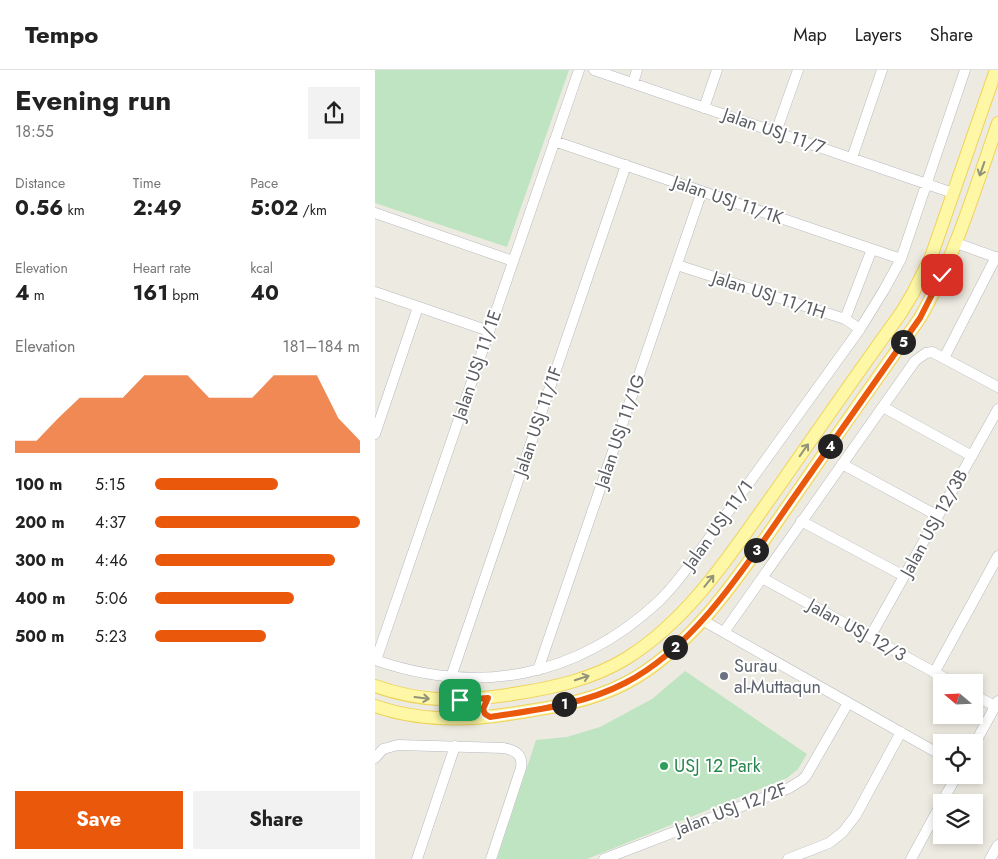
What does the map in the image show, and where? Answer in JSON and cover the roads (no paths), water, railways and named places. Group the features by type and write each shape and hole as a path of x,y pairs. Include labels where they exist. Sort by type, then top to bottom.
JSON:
{"main road":[{"path":"375,686 413,697 435,700 488,698 547,688 581,679 606,669 645,646 666,630 731,553 913,294 931,257 996,70"},
{"path":"375,706 410,716 446,719 490,717 525,712 585,699 626,683 663,658 702,620 732,585 920,318 939,283 956,243 998,123"},
{"path":"488,698 483,709 485,714 490,717"}],"street":[{"name":"Jalan USJ 11/1E","path":"376,660 579,70"},
{"name":"Jalan USJ 11/7","path":"594,70 953,193"},
{"path":"633,83 637,70"},
{"path":"704,108 717,70"},
{"path":"777,132 798,70"},
{"path":"851,158 882,70"},
{"name":"Jalan USJ 11/1","path":"376,660 414,671 451,677 471,679 519,675 579,655 599,645 636,621 670,589 703,548 859,329 884,290 901,259 965,70"},
{"name":"Jalan USJ 11/1K","path":"554,141 901,259"},
{"name":"Jalan USJ 11/1F","path":"451,677 626,165"},
{"name":"Jalan USJ 11/1G","path":"538,670 702,191"},
{"path":"375,213 513,261"},
{"path":"944,358 997,257 956,243"},
{"path":"845,319 872,250"},
{"name":"Jalan USJ 11/1H","path":"677,264 845,319 859,329"},
{"path":"375,292 489,331"},
{"path":"375,434 418,307"},
{"path":"724,632 915,361 921,356 932,352 998,388"},
{"path":"883,407 972,456"},
{"name":"Jalan USJ 12/3B","path":"870,637 998,408"},
{"path":"842,464 938,516"},
{"path":"801,521 904,576"},
{"path":"934,673 998,556"},
{"name":"Jalan USJ 12/3","path":"762,578 934,673"},
{"path":"702,620 933,750"},
{"path":"980,734 996,704 983,699"},
{"name":"Jalan USJ 12/2F","path":"604,859 789,788 802,780 848,703"},
{"path":"788,859 829,843 852,822 901,732"},
{"path":"375,758 383,749 398,745 510,749 520,755 522,761 521,768 491,859"},
{"path":"417,859 455,746"},
{"path":"911,859 933,819"},
{"path":"990,859 998,845"}],"place":[{"name":"Surau al-Muttaqun","path":"724,676"},
{"name":"USJ 12 Park","path":"664,766"}]}
